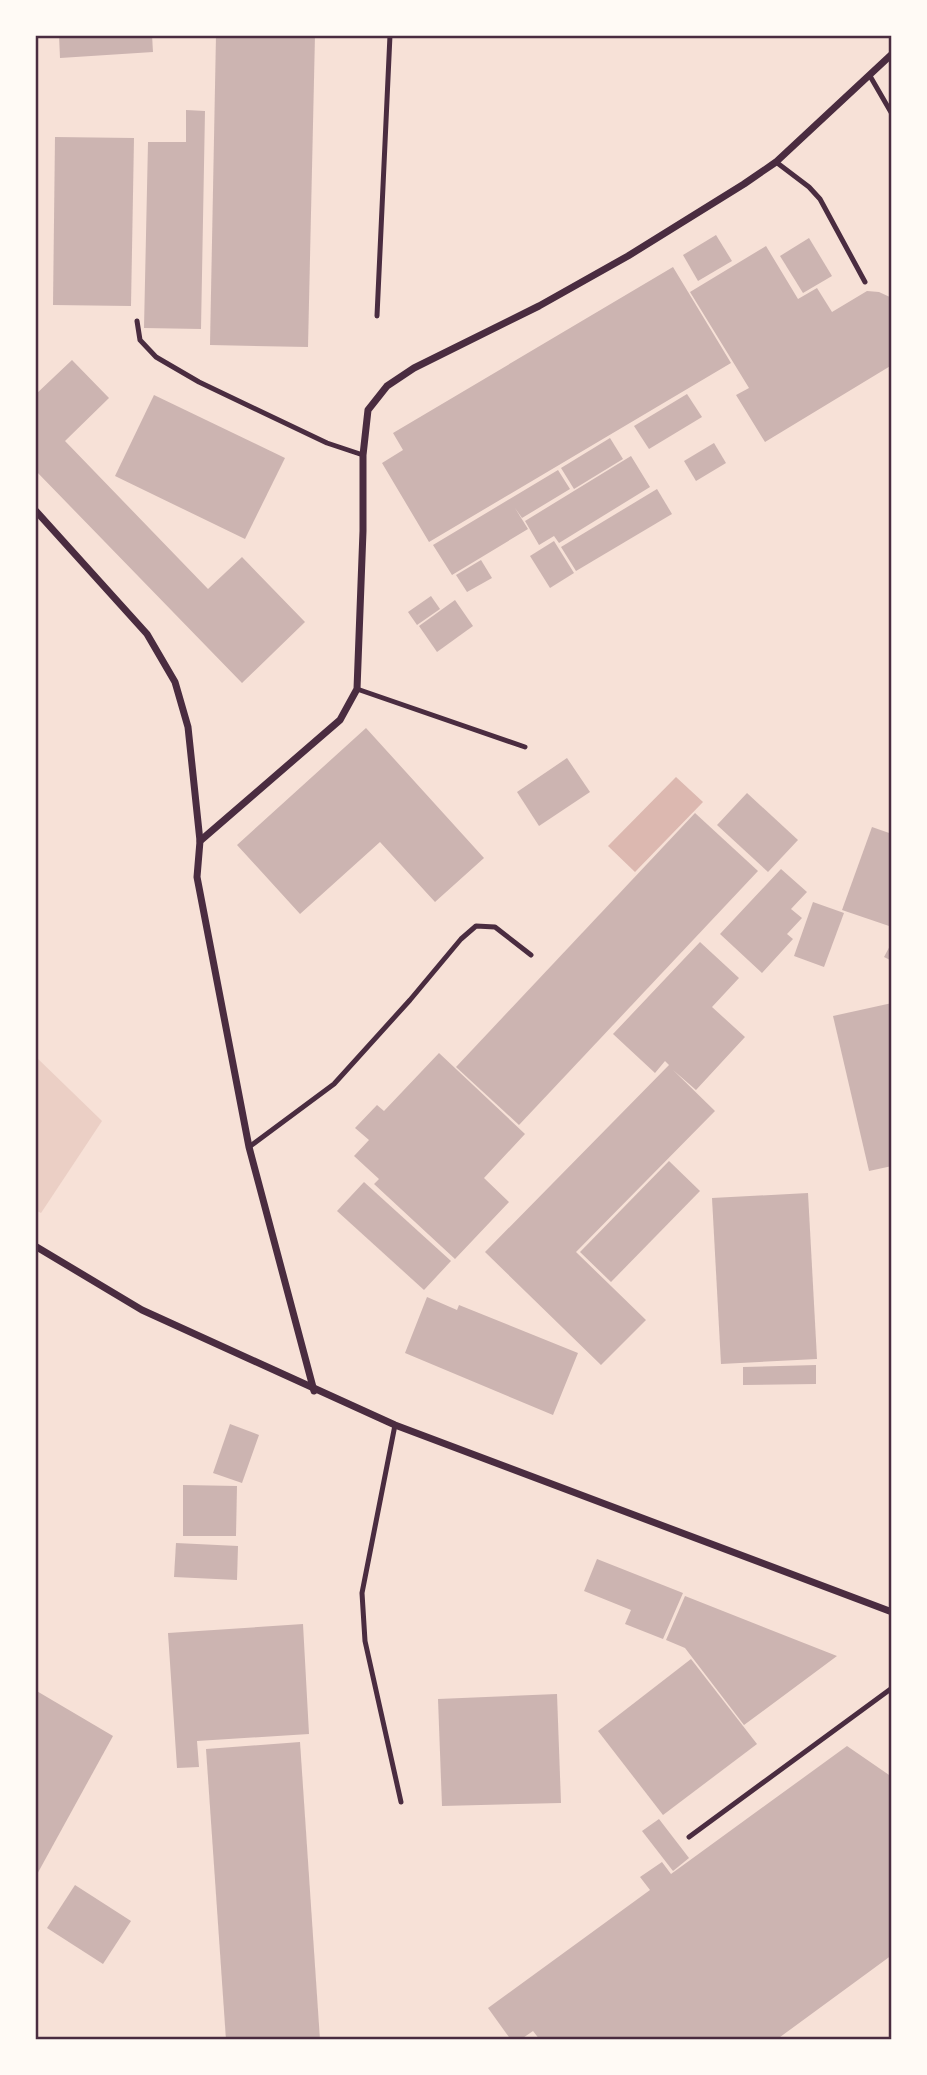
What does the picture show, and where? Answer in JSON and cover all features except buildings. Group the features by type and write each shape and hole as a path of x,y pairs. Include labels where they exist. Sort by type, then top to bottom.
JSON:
{"street":[{"path":"200,841 340,720 356,689 363,531 363,455 368,410 387,386 414,368 539,306 617,262 744,184 776,162 892,54"},
{"path":"35,510 147,634 175,682 188,727 200,841 197,877 249,1147 314,1391"},
{"path":"35,1246 142,1310 314,1391 394,1425 892,1612"}],"lane":[{"path":"377,316 390,35"},
{"path":"870,76 892,114"},
{"path":"776,162 809,187 820,199 865,282"},
{"path":"137,321 140,340 156,358 199,382 327,443 363,455"},
{"path":"356,689 525,747"},
{"path":"249,1147 334,1084 475,926 495,927 531,954"},
{"path":"394,1425 362,1593 365,1641 401,1802"},
{"path":"689,1837 892,1688"}],"shaded area":[{"path":"676,777 703,802 635,872 608,846"},
{"path":"35,1056 102,1121 41,1213 35,1210"}]}
